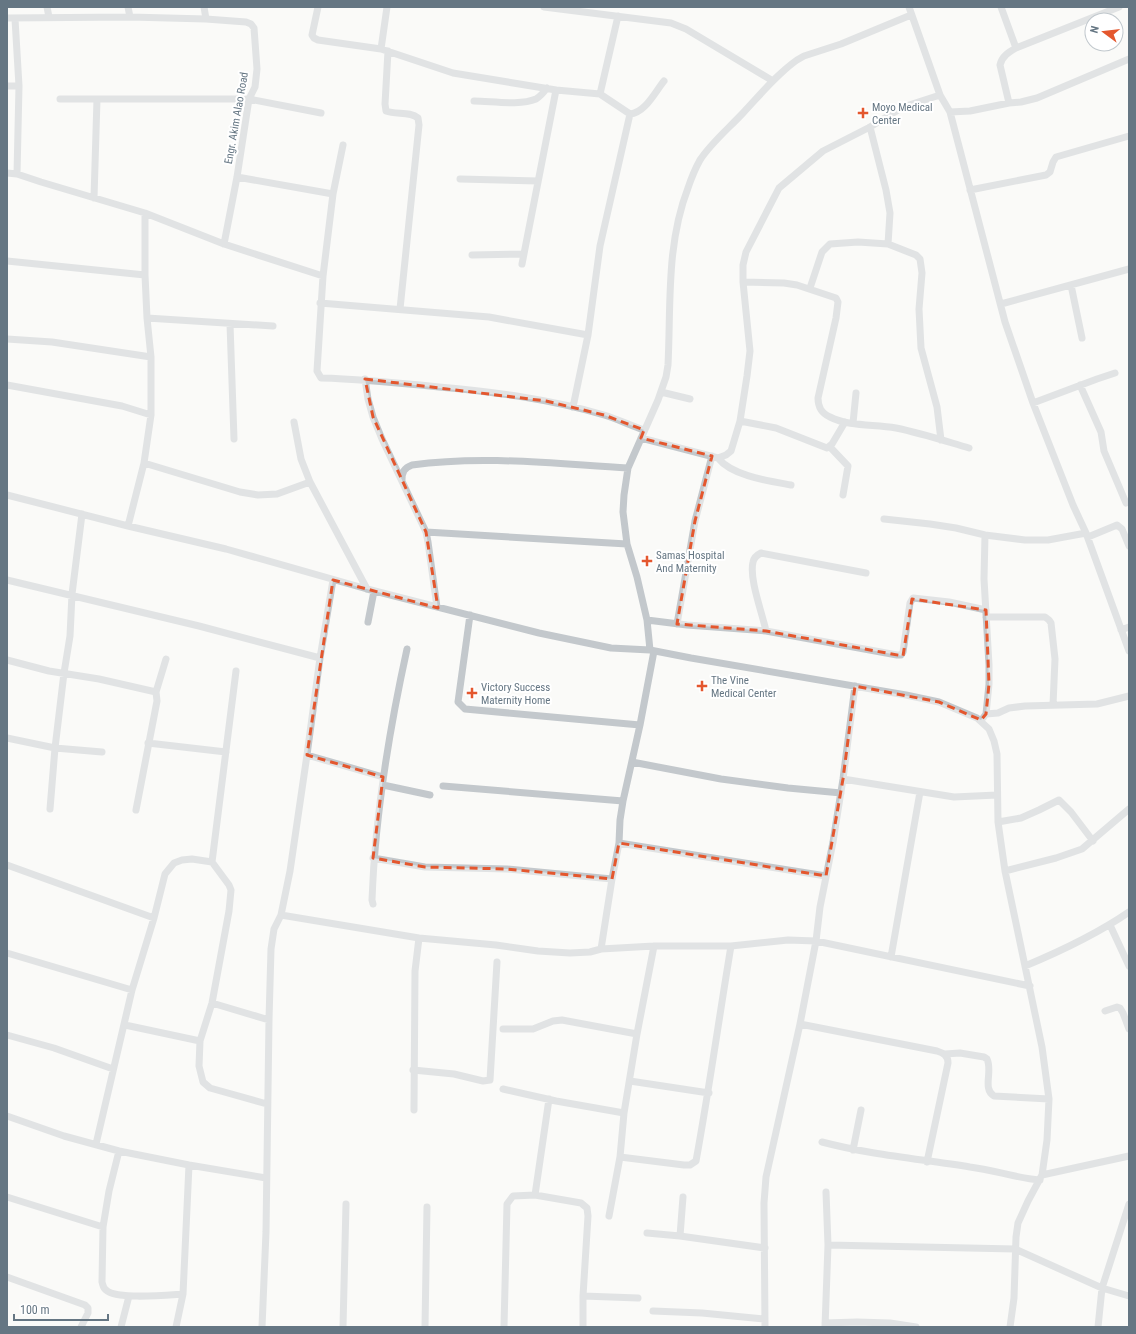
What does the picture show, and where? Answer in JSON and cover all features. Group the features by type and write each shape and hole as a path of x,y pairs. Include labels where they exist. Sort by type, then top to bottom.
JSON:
{"street":[{"path":"47,7 49,17"},
{"path":"128,7 130,17"},
{"path":"204,7 206,19"},
{"path":"318,7 312,35 318,40 384,50 453,73 556,90 600,94 630,114 635,114 640,110 664,81"},
{"path":"387,7 384,50 386,111 414,115 418,118 419,125 400,310"},
{"path":"544,7 665,22 678,25 773,81"},
{"path":"909,7 940,95 950,112 1005,322 1033,402 1073,505 1087,535 1129,651"},
{"path":"1001,7 1016,48"},
{"path":"1009,103 1000,65 1007,54 1016,48 1119,7"},
{"path":"601,949 619,843 623,801 640,726 652,650 637,577 627,544 623,504 628,468 661,392 668,365 672,253 682,203 700,160 711,146 773,81 792,64 804,56 841,44 911,15"},
{"path":"600,94 618,16"},
{"name":"Engr. Akim Alao Road","path":"7,18 130,17 206,19 246,22 251,24 254,28 257,69 255,87 249,99 237,177 224,244"},
{"path":"15,19 19,86 17,174"},
{"path":"950,112 970,111 1038,98 1129,59"},
{"path":"7,86 19,86"},
{"path":"474,101 528,101 537,98 544,93 547,88"},
{"path":"522,264 556,90"},
{"path":"641,438 715,457 726,455 731,451 740,421 750,351 743,282 743,265 746,252 779,188 823,151 870,127 903,107 940,95"},
{"path":"60,99 249,99 321,114"},
{"path":"94,198 97,99"},
{"path":"573,407 588,335 600,246 630,114"},
{"path":"870,127 886,190 890,213 888,244"},
{"path":"970,190 1046,175 1050,172 1056,157 1129,136"},
{"path":"343,145 333,194 320,303 317,371 321,378 365,379 492,392 573,407 604,415 644,430"},
{"path":"7,173 17,174 145,213 224,244 323,276"},
{"path":"237,177 333,194"},
{"path":"460,179 538,181"},
{"path":"128,526 144,463 150,415 151,357 145,275 145,213"},
{"path":"810,288 822,252 830,244 858,242 888,244 916,255 922,264 919,309 922,348 937,407 941,440"},
{"path":"472,255 523,254"},
{"path":"7,261 145,275"},
{"path":"1001,304 1129,269"},
{"path":"743,282 784,283 810,288 836,298 838,302 836,318 818,398 818,406 820,410 829,417 845,422 894,428 969,448"},
{"path":"1071,285 1082,338"},
{"path":"320,303 489,317 588,335"},
{"path":"147,318 273,326"},
{"path":"230,324 234,439"},
{"path":"7,339 52,342 151,357"},
{"path":"1033,402 1115,373"},
{"path":"365,379 373,417 426,532 437,608"},
{"path":"7,385 122,406 150,415"},
{"path":"1080,385 1100,432 1104,451 1126,503"},
{"path":"661,392 690,399"},
{"path":"853,423 856,394"},
{"path":"740,421 776,428 824,448 830,447 845,422"},
{"path":"294,422 301,459 310,482 371,590 368,622"},
{"path":"830,447 848,466 843,495"},
{"path":"715,457 736,470 755,478 791,485"},
{"path":"677,624 695,521 715,457"},
{"path":"402,480 402,474 405,468 412,465 464,460 490,460 628,468"},
{"path":"144,463 240,492 258,495 277,494 310,482"},
{"path":"7,495 226,549 437,608 539,633 611,648 652,650 939,702 981,720 989,729 997,754 998,822 1005,871 1042,1047 1049,1099 1047,1140 1041,1178 1018,1223 1015,1249 1014,1298 1010,1327"},
{"path":"50,809 54,748 70,636 72,594 82,514"},
{"path":"884,519 956,528 984,535 1026,540 1042,540 1087,535 1117,525 1122,529 1129,546"},
{"path":"426,532 627,544"},
{"path":"981,720 986,714 989,684 984,535"},
{"path":"766,631 752,573 753,561 756,556 761,553 866,573"},
{"path":"7,580 72,594 320,658"},
{"path":"262,1327 266,1232 267,1104 271,949 274,930 281,915 290,871 320,658 333,580"},
{"path":"647,620 677,624 766,631 901,655 903,652 910,603 912,599 949,602 986,614 1045,618 1051,623 1055,659 1053,705"},
{"path":"470,615 458,702 465,709 640,726"},
{"path":"1121,630 1129,627"},
{"path":"373,904 373,858 383,777 396,694 407,649"},
{"path":"136,810 157,701 156,692 166,659"},
{"path":"7,660 43,669 156,692"},
{"path":"236,671 212,862 231,890 229,911 212,1003 200,1041 199,1066 203,1082 210,1088 267,1104"},
{"path":"765,1327 764,1203 766,1177 800,1024 816,941 820,907 841,793 855,686"},
{"path":"986,714 998,713 1008,708 1024,706 1097,704 1129,696"},
{"path":"7,738 54,748 102,752"},
{"path":"148,742 226,752"},
{"path":"307,755 383,777"},
{"path":"632,762 721,779 841,793"},
{"path":"843,779 954,797 997,795"},
{"path":"382,785 430,795"},
{"path":"443,786 623,801"},
{"path":"891,958 920,792"},
{"path":"998,822 1020,818 1059,800 1071,812 1093,841"},
{"path":"1005,871 1056,858 1082,849 1129,809"},
{"path":"619,843 826,876"},
{"path":"373,858 425,867 507,869 612,878"},
{"path":"96,1144 132,990 154,918 165,874 174,863 182,860 192,859 212,862"},
{"path":"7,865 154,918"},
{"path":"1025,966 1050,956 1110,925 1129,912"},
{"path":"281,915 419,938 496,945 538,952 570,953 590,952 601,949 654,946 731,946 788,940 816,941 891,958 1030,986"},
{"path":"1110,925 1129,966"},
{"path":"414,1110 413,1070 416,1014 415,971 419,938"},
{"path":"609,1216 620,1157 624,1113 637,1034 654,946"},
{"path":"620,1157 681,1165 694,1164 696,1161 709,1092 719,1015 731,946"},
{"path":"7,953 132,990"},
{"path":"413,1070 454,1074 483,1081 490,1080 497,962"},
{"path":"212,1003 269,1020"},
{"path":"1105,1011 1117,1007 1120,1008 1129,1029"},
{"path":"503,1029 533,1029 553,1021 562,1020 637,1034"},
{"path":"800,1024 937,1051 945,1054 960,1053 984,1057 987,1059 989,1066 988,1089 994,1096 1049,1099"},
{"path":"125,1025 200,1041"},
{"path":"7,1035 54,1048 114,1069"},
{"path":"927,1162 948,1063 948,1059 945,1054"},
{"path":"630,1081 709,1092"},
{"path":"503,1089 624,1113"},
{"path":"534,1195 549,1099"},
{"path":"853,1150 861,1110"},
{"path":"7,1116 64,1136 119,1151 266,1178"},
{"path":"822,1142 853,1150 927,1162 986,1169 1025,1179 1041,1178 1129,1156"},
{"path":"119,1151 109,1191 103,1227 102,1282 104,1289 110,1293 129,1296 183,1294"},
{"path":"176,1327 183,1294 190,1165"},
{"path":"826,1192 828,1245 825,1325 857,1322 890,1322 916,1327"},
{"path":"504,1327 506,1204 513,1196 534,1195 581,1203 587,1208 588,1216 582,1327"},
{"path":"7,1197 103,1227"},
{"path":"680,1236 683,1197"},
{"path":"343,1327 346,1204"},
{"path":"1098,1327 1102,1288 1129,1204"},
{"path":"425,1327 427,1207"},
{"path":"647,1233 765,1248"},
{"path":"828,1245 1015,1249 1102,1288 1129,1296"},
{"path":"7,1277 85,1305 88,1308 88,1313 81,1327"},
{"path":"121,1327 129,1296"},
{"path":"583,1296 638,1298"},
{"path":"652,1311 702,1313 764,1319"}],"highlighted area":[{"path":"365,379 546,401 604,415 644,430 641,438 712,456 695,521 677,624 766,631 903,656 912,599 986,610 989,684 986,714 981,720 939,702 855,686 843,779 826,876 619,843 612,879 507,869 425,867 373,858 383,777 307,755 333,580 438,608 426,532 373,417"}],"place":[{"name":"Moyo Medical Center","path":"863,113"},
{"name":"Samas Hospital And Maternity","path":"647,561"},
{"name":"The Vine Medical Center","path":"702,686"},
{"name":"Victory Success Maternity Home","path":"472,693"}]}
